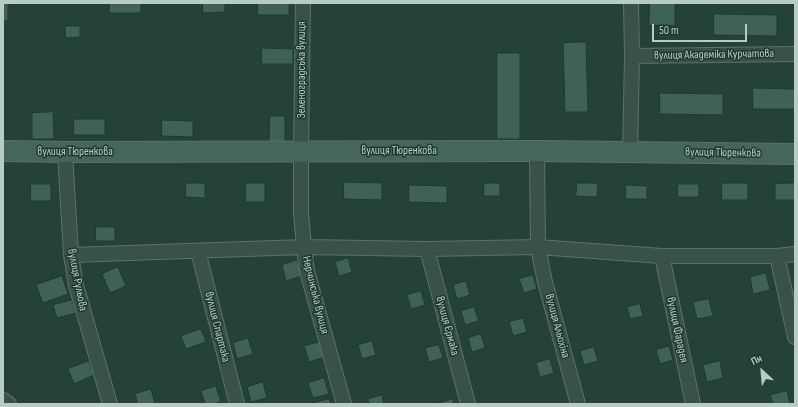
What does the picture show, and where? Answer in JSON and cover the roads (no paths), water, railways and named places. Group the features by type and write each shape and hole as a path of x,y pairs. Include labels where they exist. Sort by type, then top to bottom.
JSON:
{"street":[{"name":"Зеленоградська вулиця","path":"301,144 302,3"},
{"path":"630,152 632,56 631,3"},
{"name":"вулиця Академіка Курчатова","path":"632,56 795,54"},
{"name":"вулиця Тюренкова","path":"3,151 65,152 301,144 536,151 795,154"},
{"name":"Нерчинська вулиця","path":"301,144 301,213 307,271 344,404"},
{"name":"вулиця Альохіна","path":"536,151 538,247 545,282 578,404"},
{"name":"вулиця Рульова","path":"65,152 71,255 76,285 110,404"},
{"path":"71,255 304,248 427,249 538,247 662,256 776,256 795,254"},
{"name":"вулиця Єрмака","path":"427,249 468,404"},
{"name":"вулиця Спартака","path":"198,250 237,404"},
{"name":"вулиця Фарадея","path":"662,256 693,404"},
{"path":"776,256 795,337"},
{"path":"3,400 8,404"}]}
